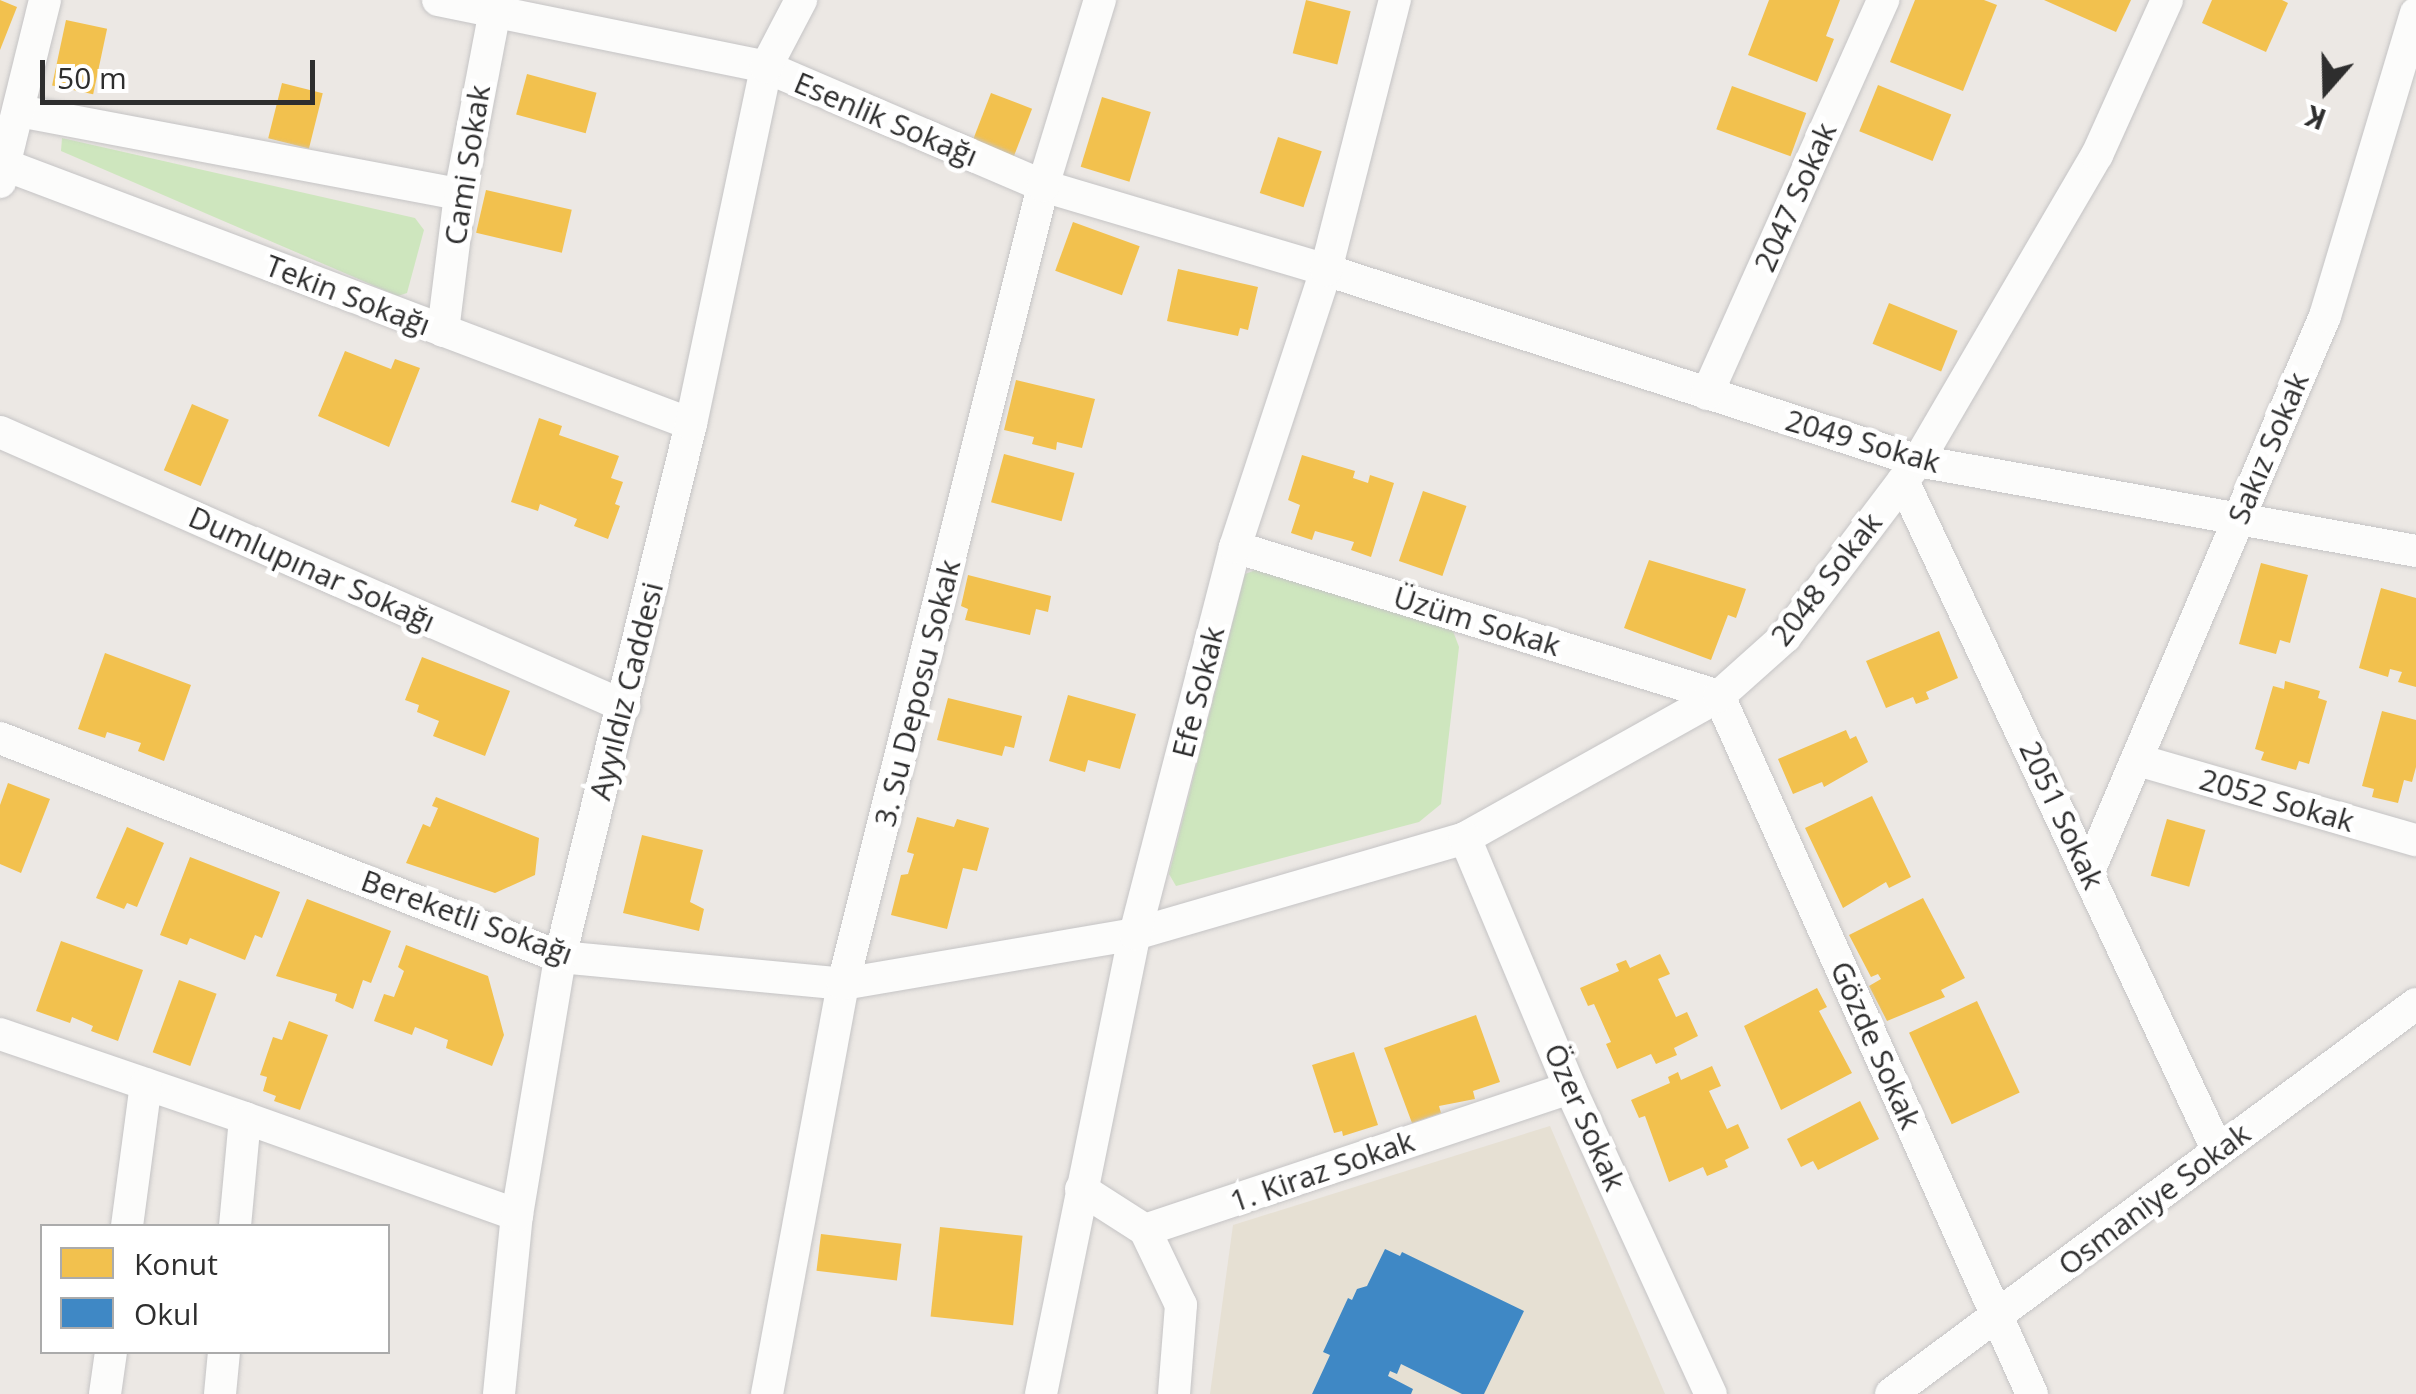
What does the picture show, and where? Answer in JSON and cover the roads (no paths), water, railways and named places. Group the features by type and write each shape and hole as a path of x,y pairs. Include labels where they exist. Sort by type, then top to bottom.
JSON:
{"street":[{"path":"2,174 45,0"},
{"name":"Esenlik Sokağı","path":"438,0 495,6 766,67 1043,186 1326,270"},
{"name":"Ayyıldız Caddesi","path":"499,1394 517,1215 560,957 691,424 766,67 802,0"},
{"name":"3. Su Deposu Sokak","path":"767,1394 843,984 1043,186 1100,0"},
{"name":"Efe Sokak","path":"1041,1394 1135,934 1235,547 1326,270 1395,0"},
{"name":"2047 Sokak","path":"1707,394 1883,0"},
{"name":"2048 Sokak","path":"1135,934 1465,838 1719,696 1785,637 1910,471 2097,155 2167,0"},
{"name":"Cami Sokak","path":"443,331 460,194 495,6"},
{"name":"Sakız Sokak","path":"2089,871 2325,316 2416,13"},
{"path":"19,110 460,194"},
{"name":"Tekin Sokağı","path":"2,174 691,424"},
{"name":"2049 Sokak","path":"1326,270 1707,394 1910,471 2238,519 2416,551"},
{"name":"Dumlupınar Sokağı","path":"0,432 624,706"},
{"name":"2051 Sokak","path":"1910,471 2218,1151"},
{"name":"Üzüm Sokak","path":"1235,547 1719,696"},
{"name":"Gözde Sokak","path":"1719,696 2032,1394"},
{"name":"Bereketli Sokağı","path":"0,738 560,957 843,984 1135,934"},
{"name":"2052 Sokak","path":"2138,760 2416,840"},
{"name":"Özer Sokak","path":"1465,838 1570,1088 1711,1394"},
{"name":"Osmaniye Sokak","path":"1891,1394 2416,1004"},
{"path":"0,1034 517,1215"},
{"path":"127,1224 146,1084"},
{"name":"1. Kiraz Sokak","path":"1145,1230 1570,1088"},
{"path":"235,1224 245,1118"},
{"path":"1082,1190 1145,1230 1181,1305 1174,1394"},
{"path":"105,1394 111,1354"},
{"path":"220,1394 224,1354"}]}
